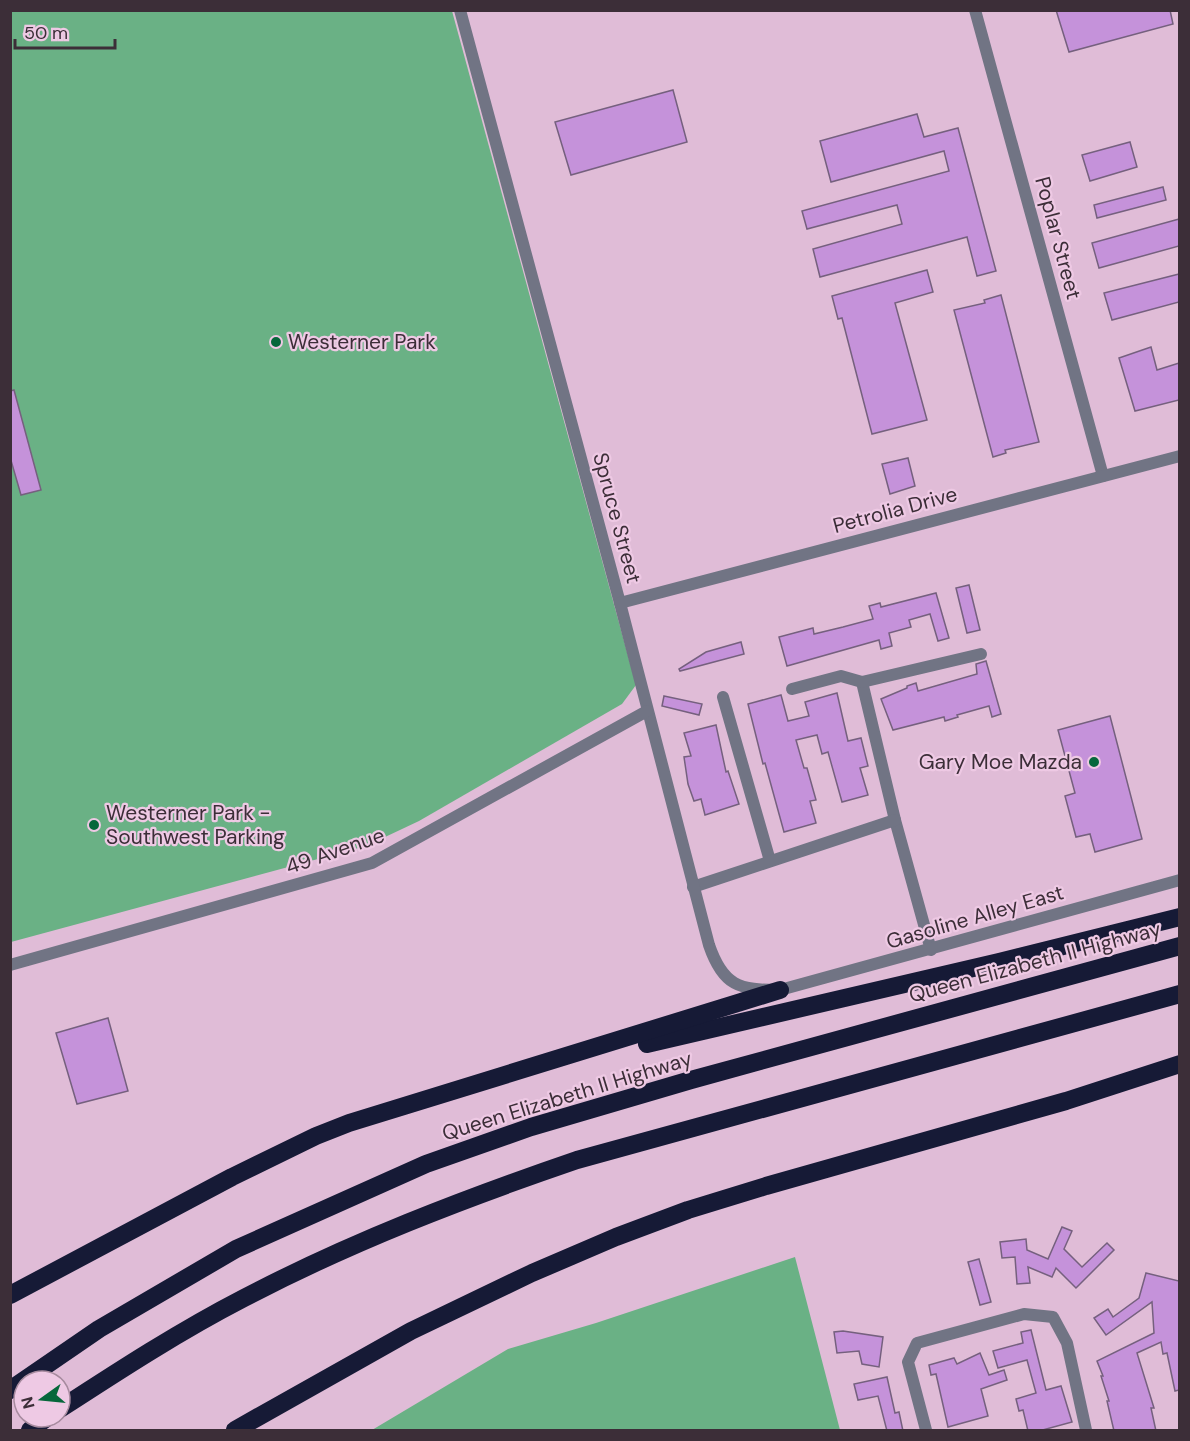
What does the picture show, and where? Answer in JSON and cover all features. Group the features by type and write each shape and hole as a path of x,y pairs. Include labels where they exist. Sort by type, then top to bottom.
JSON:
{"highway":[{"path":"509,1074 999,962 1179,917"},
{"name":"Queen Elizabeth II Highway","path":"10,1390 99,1329 236,1249 426,1164 531,1127 691,1080 1179,946"},
{"path":"10,1295 232,1177 316,1136 385,1110 780,990"},
{"path":"72,1401 137,1359 243,1298 414,1219 493,1189 577,1160 1179,994"},
{"path":"235,1431 356,1361 471,1302 616,1238 688,1210 766,1185 1066,1101 1179,1064"},
{"path":"10,1307 96,1248"},
{"path":"244,1431 284,1403"}],"street":[{"name":"Spruce Street","path":"460,10 620,603 709,945 714,959 736,985 746,989 780,990"},
{"name":"Poplar Street","path":"975,10 1103,476"},
{"name":"Petrolia Drive","path":"620,603 1179,456"},
{"path":"792,689 841,676 862,682 981,654"},
{"path":"862,682 895,820 931,950"},
{"path":"723,698 770,861"},
{"name":"49 Avenue","path":"10,965 372,863 647,711"},
{"path":"693,887 895,820"},
{"name":"Gasoline Alley East","path":"780,990 1179,880"},
{"path":"926,1431 908,1362 917,1343 1024,1314 1053,1317 1067,1342 1086,1431"}],"green space":[{"name":"Westerner Park","path":"11,11 452,11 636,685 622,704 419,821 366,846 11,942"},
{"path":"795,1257 840,1430 372,1430 508,1349 596,1323"}],"building":[{"path":"1056,10 1170,10 1173,24 1069,52"},
{"path":"673,90 687,142 571,175 555,122"},
{"path":"917,114 924,137 958,128 996,271 977,276 967,237 820,277 813,249 902,224 897,205 807,229 802,211 949,171 944,151 831,182 820,141"},
{"path":"1130,142 1137,167 1090,181 1082,155"},
{"path":"1163,187 1166,200 1097,218 1094,205"},
{"path":"1179,219 1179,246 1099,268 1092,243"},
{"path":"927,270 933,292 895,303 927,420 872,434 842,318 838,319 832,296"},
{"path":"1179,274 1179,302 1112,320 1104,293"},
{"path":"1001,295 1039,442 1005,450 1006,453 993,457 954,310 985,303 984,300"},
{"path":"1151,347 1157,370 1179,363 1179,400 1135,411 1119,358"},
{"path":"14,390 41,490 21,495 10,457 10,391"},
{"path":"908,458 915,486 890,494 882,464"},
{"path":"969,585 980,630 967,633 956,588"},
{"path":"936,593 949,638 938,641 930,614 909,620 911,627 889,633 892,646 881,649 879,640 787,666 779,637 813,628 814,634 873,619 869,606 880,603 881,607"},
{"path":"741,642 744,654 680,671 679,669 706,652"},
{"path":"986,661 1001,714 992,717 989,706 957,715 958,717 945,721 944,717 893,730 881,699 916,683 918,691 977,674 976,664"},
{"path":"837,693 848,741 861,738 868,766 860,768 868,795 842,802 828,752 822,754 817,735 796,740 816,800 810,801 816,823 784,832 765,763 763,764 748,704 781,695 788,721 809,716 805,702"},
{"path":"664,696 702,704 699,715 662,706"},
{"name":"Gary Moe Mazda","path":"1110,716 1142,839 1095,852 1090,834 1076,837 1065,796 1075,793 1058,730"},
{"path":"716,725 726,772 728,771 739,804 705,815 701,799 694,801 688,784 684,757 691,756 684,733"},
{"path":"108,1018 128,1091 77,1104 56,1033"},
{"path":"1062,1227 1072,1231 1064,1249 1082,1267 1107,1243 1114,1250 1076,1288 1056,1268 1052,1277 1028,1267 1030,1283 1017,1284 1015,1257 1002,1258 1000,1242 1026,1239 1027,1250 1048,1259"},
{"path":"979,1259 991,1302 980,1305 968,1262"},
{"path":"1146,1273 1179,1281 1179,1390 1175,1391 1167,1353 1163,1354 1161,1342 1137,1353 1154,1408 1151,1408 1156,1431 1114,1431 1107,1401 1109,1401 1101,1376 1103,1376 1097,1361 1154,1333 1152,1302 1106,1335 1094,1318 1108,1309 1113,1317 1139,1298"},
{"path":"1031,1330 1046,1390 1061,1386 1072,1422 1039,1431 1028,1431 1023,1410 1019,1411 1016,1399 1036,1393 1027,1360 998,1368 993,1351 1023,1343 1021,1332"},
{"path":"843,1331 883,1337 879,1367 862,1364 859,1351 837,1353 834,1332"},
{"path":"980,1353 989,1375 1004,1370 1007,1380 981,1389 988,1416 948,1427 936,1374 931,1375 929,1365 954,1358 957,1364"},
{"path":"887,1377 895,1413 899,1412 903,1431 887,1431 878,1396 858,1400 854,1384"}],"place":[{"name":"Westerner Park","path":"276,342"},
{"name":"Gary Moe Mazda","path":"1094,762"},
{"name":"Westerner Park - Southwest Parking","path":"94,825"}]}
